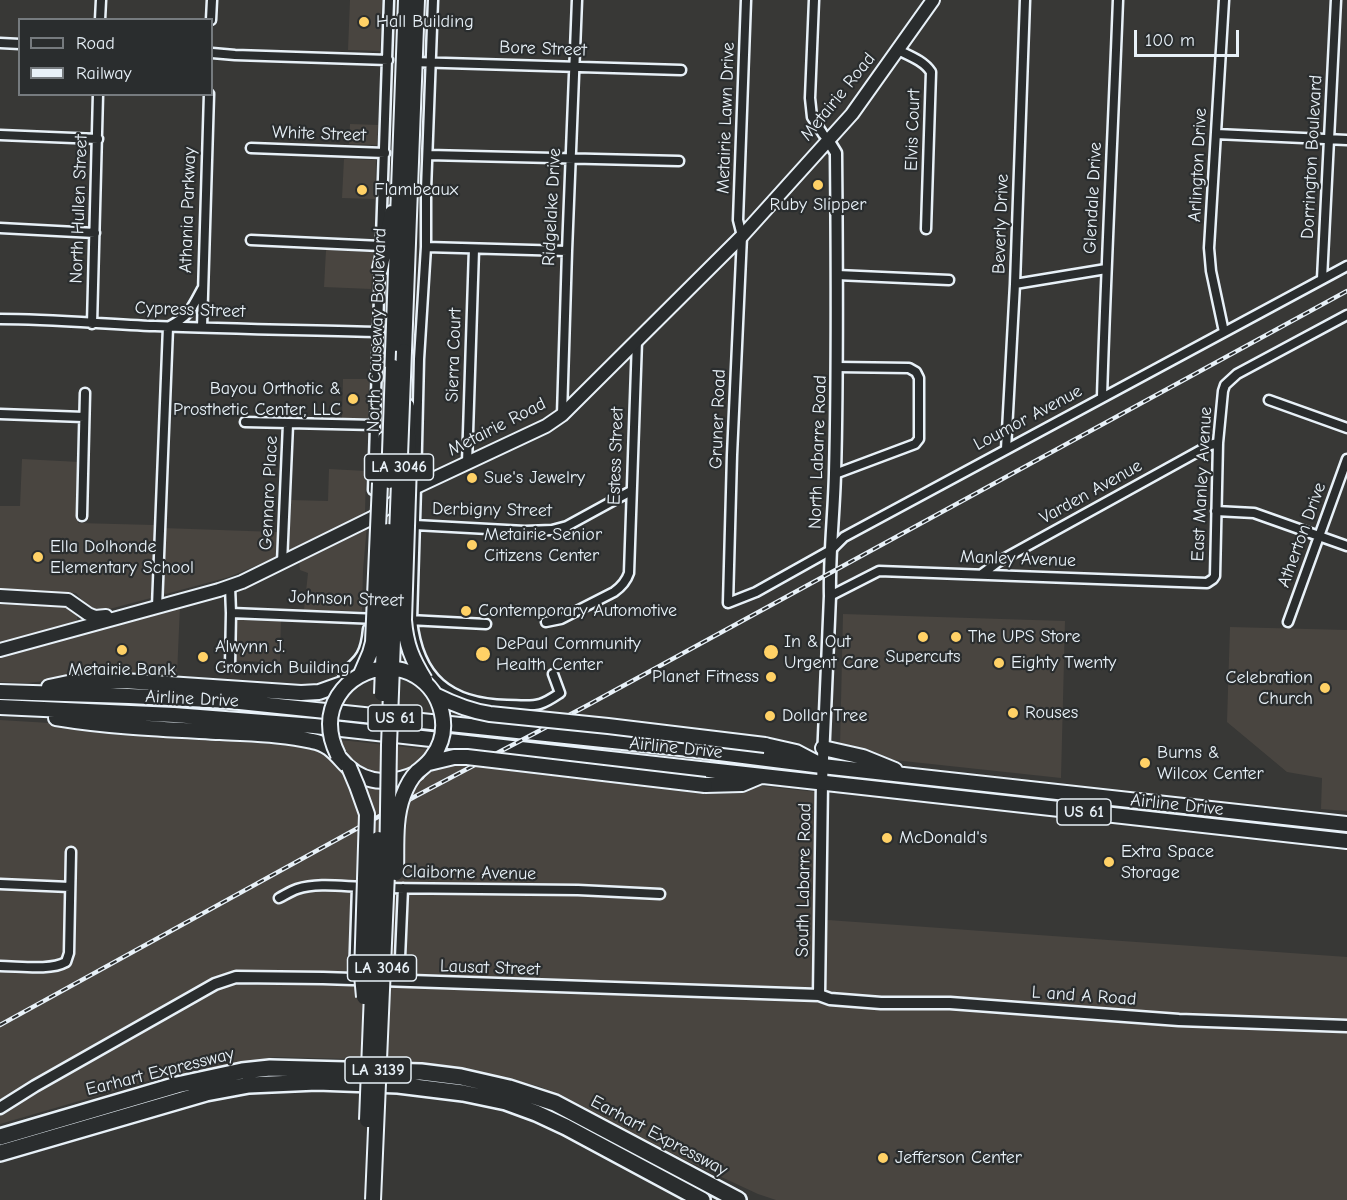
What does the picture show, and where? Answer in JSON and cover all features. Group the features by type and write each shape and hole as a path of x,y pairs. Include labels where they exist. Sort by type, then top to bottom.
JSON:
{"highway":[{"name":"North Causeway Boulevard","path":"399,351 409,62 406,0"},
{"name":"North Causeway Boulevard","path":"373,1060 387,873 398,500 399,194 409,62 417,0"},
{"path":"380,269 391,218 399,194"},
{"name":"North Causeway Boulevard","path":"373,1060 377,860 399,367"},
{"path":"338,755 331,736 330,716 337,697 373,642 380,483 399,367"},
{"path":"373,1060 391,981 398,819 402,797 417,773 429,763 438,749 443,718 439,702 413,661 405,635 409,429 399,367"},
{"path":"19,692 68,683 96,682 138,682 301,693 319,692 351,676 381,668 402,670 462,708 490,714 765,746 796,752 822,766"},
{"name":"Airline Drive","path":"0,692 230,701 680,748 822,766 1347,824"},
{"name":"Airline Drive","path":"0,707 314,726 1347,841"},
{"path":"19,708 56,718 98,724 265,735 314,741 329,747 349,767 370,779 394,781 417,773"},
{"path":"823,748 863,757 891,767 904,775"},
{"path":"429,763 454,757 467,757 705,785 742,784 761,776"},
{"path":"349,767 367,814 362,975 373,1060"},
{"path":"989,802 1032,801 1040,798 1041,790"},
{"path":"1277,833 1279,816"},
{"name":"LA 3046","path":"364,1200 373,1060"},
{"name":"LA 3046","path":"373,1060 373,1200"},
{"name":"Earhart Expressway","path":"0,1137 177,1085 242,1071 270,1068 421,1072 461,1077 509,1088 555,1103 738,1200"},
{"name":"Earhart Expressway","path":"0,1153 206,1093 249,1085 317,1082 398,1085 463,1093 506,1102 536,1113 702,1200"}],"main road":[{"name":"Metairie Road","path":"0,650 242,582 372,518 416,487 546,426 562,415 742,236 852,114 933,0"},
{"path":"0,596 68,600 95,616 122,616"},
{"path":"75,629 81,618 81,609"}],"street":[{"path":"100,18 101,0"},
{"path":"211,18 212,0"},
{"name":"North Causeway Boulevard","path":"351,676 366,642 369,619 389,0"},
{"path":"433,0 426,247 419,359 412,620 414,637 418,652 431,675 443,687 470,701 492,705 539,705 560,693 553,674"},
{"name":"Ridgelake Drive","path":"562,415 576,0"},
{"name":"Metairie Lawn Drive","path":"742,236 738,220 746,0"},
{"path":"814,0 810,98 812,117 828,140"},
{"name":"Beverly Drive","path":"1006,449 1015,284 1025,0"},
{"name":"Glendale Drive","path":"1102,397 1118,0"},
{"name":"Arlington Drive","path":"1224,0 1210,259 1224,332"},
{"name":"Dorrington Boulevard","path":"1322,279 1336,0"},
{"path":"0,43 18,44"},
{"name":"Elvis Court","path":"898,50 918,60 931,72 926,229"},
{"path":"213,53 388,60"},
{"name":"Bore Street","path":"409,62 681,70"},
{"name":"North Hullen Street","path":"92,324 98,96"},
{"name":"Athania Parkway","path":"202,327 208,96"},
{"path":"1216,134 1347,140"},
{"path":"0,135 98,139"},
{"name":"North Labarre Road","path":"822,766 835,474 837,367 836,153 828,140"},
{"name":"White Street","path":"251,148 385,153"},
{"path":"428,155 680,160"},
{"path":"0,228 95,232"},
{"name":"Gruner Road","path":"728,603 742,236"},
{"path":"251,240 381,246"},
{"path":"426,247 567,251"},
{"name":"Sierra Court","path":"467,463 474,249"},
{"name":"Loumor Avenue","path":"728,603 756,592 831,550 844,537 1347,266"},
{"path":"1015,284 1106,269"},
{"path":"837,275 949,280"},
{"path":"158,606 168,327 182,320 192,308 202,289"},
{"name":"East Manley Avenue","path":"1209,582 1215,576 1218,443 1225,385 1236,374 1347,315"},
{"name":"Cypress Street","path":"0,319 168,327 378,332"},
{"name":"Estess Street","path":"546,622 561,619 614,592 626,581 629,573 637,340"},
{"path":"835,474 915,444 919,439 919,378 916,372 909,368 837,367"},
{"path":"82,516 85,393"},
{"path":"1269,400 1347,428"},
{"path":"0,414 84,417"},
{"path":"245,422 375,425"},
{"name":"Gennaro Place","path":"282,563 288,424"},
{"name":"Varden Avenue","path":"982,574 998,562 1218,443"},
{"name":"Atherton Drive","path":"1288,622 1347,459"},
{"name":"Derbigny Street","path":"415,525 525,531 552,530 567,526 631,491"},
{"path":"1216,511 1254,513 1347,546"},
{"name":"Manley Avenue","path":"830,596 879,572 1207,584 1209,582"},
{"path":"230,586 230,666"},
{"name":"Johnson Street","path":"231,613 486,624"},
{"name":"South Labarre Road","path":"819,995 822,766"},
{"path":"0,966 50,967 66,962 69,953 71,852"},
{"path":"0,884 70,887"},
{"name":"Claiborne Avenue","path":"279,898 297,889 332,886 660,894"},
{"path":"354,979 357,887"},
{"path":"399,981 403,888"},
{"name":"Lausat Street","path":"0,1108 214,984 236,977 819,995"},
{"name":"L and A Road","path":"819,995 830,999 881,1003 950,1003 1179,1020 1347,1026"}],"shaded area":[{"path":"350,0 382,0 380,51 348,50"},
{"path":"350,124 378,125 377,145 349,144"},
{"path":"344,159 376,160 375,199 342,198"},
{"path":"326,250 373,252 371,289 324,287"},
{"path":"343,379 369,379 368,418 342,418"},
{"name":"Ella Dolhonde Elementary School","path":"22,459 80,462 78,523 154,525 151,598 98,612 89,608 76,593 0,591 0,506 20,506"},
{"path":"329,469 366,471 365,513 290,550 291,500 328,501"},
{"path":"367,525 362,611 304,610 308,573 300,570 299,560"},
{"path":"163,528 277,532 277,557 229,577 162,595"},
{"path":"0,602 59,605 72,610 77,615 77,620 72,625 0,644"},
{"path":"180,606 177,675 99,675 27,683 0,682 0,654"},
{"path":"843,614 1065,621 1061,778 894,760 840,746"},
{"path":"237,616 281,618 280,663 232,660 234,618"},
{"path":"1230,627 1347,630 1347,811 1321,809 1322,778 1287,772 1227,722"},
{"path":"0,720 350,741 816,792 814,919 1347,957 1347,1200 776,1200 687,1161 541,1087 466,1068 391,1060 275,1057 165,1076 0,1124"}],"railway":[{"path":"0,1025 416,796 588,705 1347,291"}],"place":[{"name":"Hall Building","path":"364,22"},
{"name":"Ruby Slipper","path":"818,185"},
{"name":"Flambeaux","path":"362,190"},
{"name":"Bayou Orthotic & Prosthetic Center, LLC","path":"353,399"},
{"name":"Sue's Jewelry","path":"472,478"},
{"name":"Metairie Senior Citizens Center","path":"472,545"},
{"name":"Ella Dolhonde Elementary School","path":"38,557"},
{"name":"Contemporary Automotive","path":"466,611"},
{"name":"Supercuts","path":"923,637"},
{"name":"The UPS Store","path":"956,637"},
{"name":"Metairie Bank","path":"122,650"},
{"name":"In & Out Urgent Care","path":"771,652"},
{"name":"DePaul Community Health Center","path":"483,654"},
{"name":"Alwynn J. Cronvich Building","path":"203,657"},
{"name":"Eighty Twenty","path":"999,663"},
{"name":"Planet Fitness","path":"771,677"},
{"name":"Celebration Church","path":"1325,688"},
{"name":"Rouses","path":"1013,713"},
{"name":"Dollar Tree","path":"770,716"},
{"name":"Burns & Wilcox Center","path":"1145,763"},
{"name":"McDonald's","path":"887,838"},
{"name":"Extra Space Storage","path":"1109,862"},
{"name":"Jefferson Center","path":"883,1158"}]}
